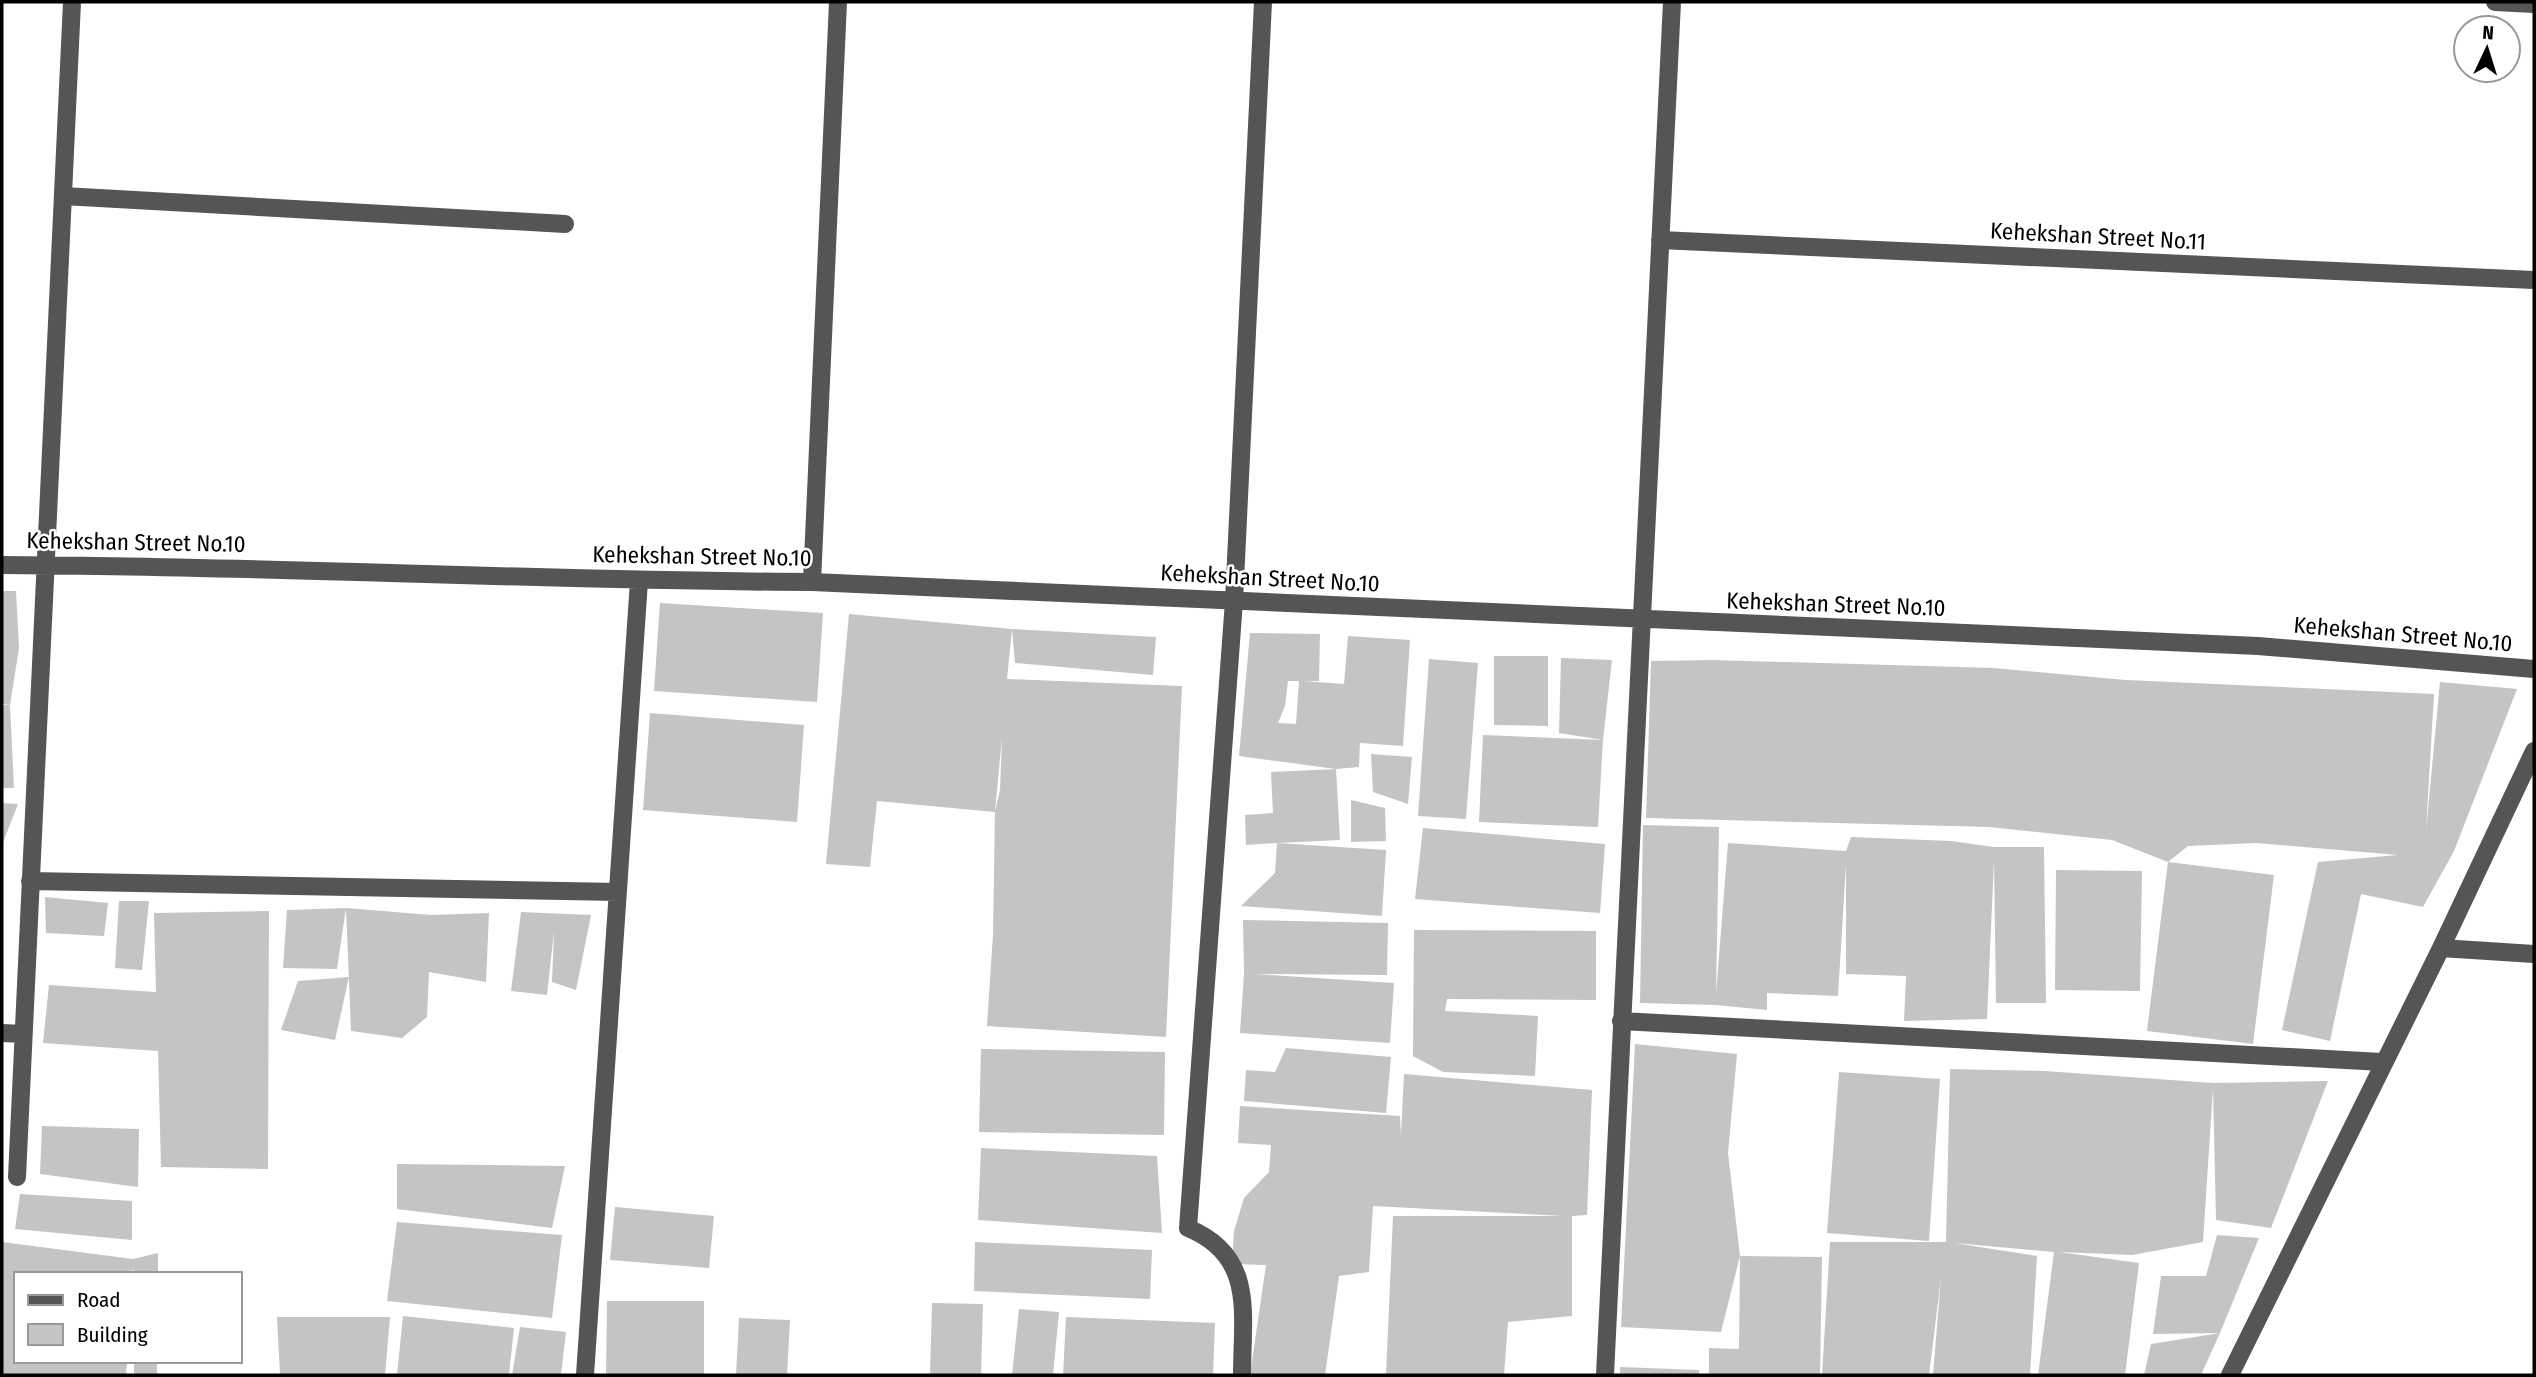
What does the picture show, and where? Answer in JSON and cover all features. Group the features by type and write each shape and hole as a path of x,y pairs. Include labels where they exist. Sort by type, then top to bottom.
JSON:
{"street":[{"path":"17,1177 72,2"},
{"path":"812,582 838,2"},
{"path":"1242,1375 1242,1290 1232,1264 1212,1238 1188,1228 1234,601 1263,2"},
{"path":"1605,1375 1672,2"},
{"path":"2495,2 2534,4"},
{"path":"63,195 565,224"},
{"name":"Kehekshan Street No.11","path":"1660,240 2534,280"},
{"name":"Kehekshan Street No.10","path":"2,565 318,568 639,581 812,582 1640,621 2258,646 2534,669"},
{"path":"585,1375 639,581"},
{"path":"2230,1375 2382,1062 2441,948 2534,751"},
{"path":"30,880 618,892"},
{"path":"2441,948 2534,954"},
{"path":"1621,1021 2382,1062"},
{"path":"2,1033 23,1034"}],"building":[{"path":"2,591 16,591 19,648 10,705 2,704"},
{"path":"660,603 823,613 817,702 654,691"},
{"path":"849,614 1012,629 1007,679 1182,686 1166,1037 987,1026 993,934 995,812 877,801 870,867 826,864","holes":["1002,737 1000,790 995,812"]},
{"path":"1012,629 1156,637 1153,675 1015,663"},
{"path":"1250,633 1320,634 1319,681 1304,681 1344,684 1348,636 1410,640 1403,746 1360,743 1359,767 1336,769 1239,756","holes":["1288,681 1299,681 1296,724 1278,723 1285,706"]},
{"path":"1494,656 1548,656 1548,726 1494,725"},
{"path":"1561,658 1612,660 1603,740 1559,733"},
{"path":"1429,659 1478,663 1466,819 1418,816"},
{"path":"1713,660 1994,668 2126,680 2434,694 2426,831 2440,682 2517,689 2454,851 2423,907 2361,894 2330,1041 2282,1030 2318,862 2398,855 2256,843 2188,846 2168,862 2112,840 1989,827 1646,818 1651,661"},
{"path":"2,705 10,705 14,788 2,788"},
{"path":"650,713 804,725 797,822 643,810"},
{"path":"1483,735 1603,740 1598,827 1479,822"},
{"path":"1371,754 1412,757 1408,804 1373,792"},
{"path":"1336,769 1340,840 1246,845 1245,815 1273,813 1271,772"},
{"path":"1351,800 1385,808 1386,841 1351,842"},
{"path":"2,803 18,804 2,845"},
{"path":"1643,825 1719,827 1716,994 1728,843 1846,851 1851,837 1951,841 1994,847 2044,847 2046,1003 1996,1003 1994,860 1987,1019 1904,1021 1906,976 1846,974 1846,864 1838,996 1767,993 1767,1010 1716,1005 1640,1003"},
{"path":"1423,828 1605,844 1600,913 1415,899"},
{"path":"1277,843 1386,850 1382,916 1241,906 1275,873"},
{"path":"2168,862 2274,875 2253,1044 2147,1031"},
{"path":"2056,870 2142,871 2140,991 2055,990"},
{"path":"45,897 108,903 104,936 46,933"},
{"path":"119,901 149,901 142,970 115,968"},
{"path":"346,908 431,915 489,913 486,982 429,972 427,1017 402,1038 351,1031"},
{"path":"346,908 337,969 283,968 287,910"},
{"path":"269,911 268,1169 161,1167 158,1051 43,1043 49,985 156,992 154,913"},
{"path":"521,912 591,915 576,990 552,982 554,931 547,995 511,991"},
{"path":"1243,920 1388,923 1387,975 1254,974 1394,983 1390,1043 1240,1033 1244,973"},
{"path":"1414,930 1596,931 1596,1000 1447,999 1445,1011 1538,1016 1535,1076 1443,1072 1413,1056"},
{"path":"349,977 335,1040 281,1030 298,981"},
{"path":"1635,1044 1737,1054 1728,1153 1740,1256 1721,1332 1621,1327"},
{"path":"1286,1048 1391,1057 1386,1113 1244,1101 1246,1070 1275,1072"},
{"path":"981,1049 1165,1052 1164,1135 979,1132"},
{"path":"1950,1069 2045,1071 2213,1083 2328,1081 2271,1228 2216,1220 2213,1088 2203,1242 2132,1255 2059,1252 2139,1263 2125,1375 2038,1375 2054,1252 1954,1243 2037,1256 2030,1375 1933,1375 1941,1278 1929,1375 1822,1375 1830,1242 1946,1242"},
{"path":"1839,1072 1940,1079 1929,1241 1827,1233"},
{"path":"1404,1074 1592,1090 1587,1215 1572,1216 1572,1316 1508,1322 1504,1375 1386,1375 1393,1216 1563,1216 1373,1206 1369,1272 1339,1276 1325,1375 1250,1375 1266,1265 1232,1264 1234,1231 1244,1198 1269,1172 1271,1145 1238,1143 1240,1106 1400,1116 1401,1135"},
{"path":"42,1126 139,1129 138,1187 40,1174"},
{"path":"981,1148 1157,1156 1162,1233 978,1220"},
{"path":"397,1164 565,1166 552,1228 397,1209"},
{"path":"20,1194 132,1201 132,1240 15,1229"},
{"path":"615,1207 714,1216 709,1268 610,1260"},
{"path":"397,1222 562,1235 552,1318 387,1301"},
{"path":"2217,1235 2259,1238 2220,1333 2153,1334 2161,1276 2206,1276"},
{"path":"2,1242 133,1259 158,1253 158,1272 133,1272 132,1266 132,1272 14,1272 14,1363 127,1363 126,1375 2,1375"},
{"path":"975,1242 1152,1250 1150,1299 974,1291"},
{"path":"1740,1256 1822,1257 1820,1375 1709,1375 1709,1348 1739,1349"},
{"path":"607,1301 704,1301 704,1375 606,1375"},
{"path":"932,1303 983,1304 981,1375 930,1375"},
{"path":"1019,1309 1059,1312 1053,1375 1012,1375"},
{"path":"403,1316 514,1328 509,1375 397,1375"},
{"path":"277,1317 390,1317 385,1375 280,1375"},
{"path":"1066,1317 1215,1323 1213,1375 1063,1375"},
{"path":"739,1318 790,1320 787,1375 736,1375"},
{"path":"520,1327 566,1332 561,1375 512,1375"},
{"path":"2220,1333 2201,1375 2144,1375 2151,1344"},
{"path":"134,1363 157,1363 157,1375 134,1375"},
{"path":"1620,1367 1699,1370 1699,1375 1620,1375"}]}
